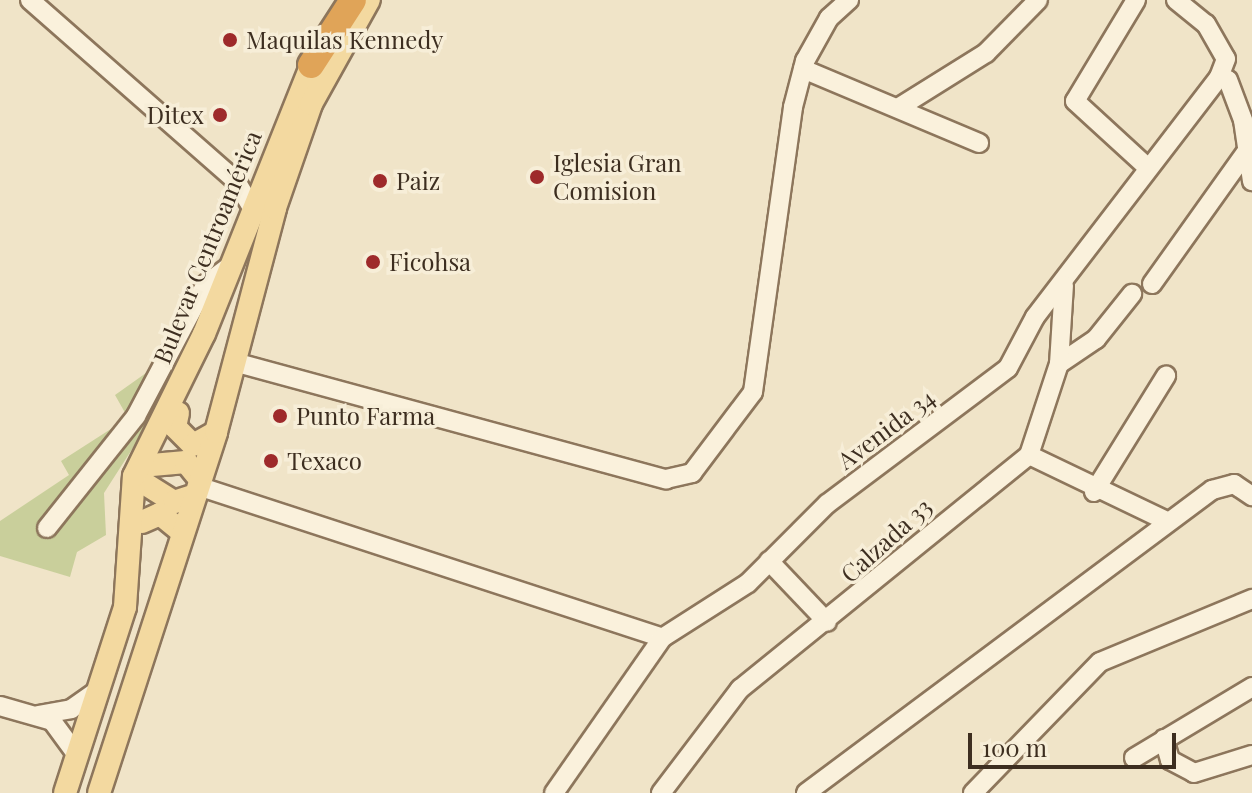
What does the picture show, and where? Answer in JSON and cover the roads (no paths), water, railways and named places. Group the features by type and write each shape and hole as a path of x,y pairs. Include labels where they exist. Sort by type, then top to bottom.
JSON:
{"highway":[{"path":"311,65 353,0"}],"main road":[{"name":"Bulevar Centroamérica","path":"65,793 125,607 134,476 233,264 257,194 342,0"},
{"name":"Bulevar Centroamérica","path":"99,793 216,432 311,104 369,0"},
{"path":"125,607 150,475 236,279 257,194"},
{"path":"178,413 175,427 193,445 216,432"},
{"path":"186,462 198,487 174,502 150,475 186,462"},
{"path":"142,522 160,514 182,532"}],"street":[{"path":"30,0 236,181 257,194"},
{"path":"234,362 666,479 692,473 753,392 803,69 829,18 849,0"},
{"path":"898,108 986,53 1038,0"},
{"path":"1136,0 1075,101 1148,168"},
{"path":"1176,0 1206,24 1226,59 1219,77 1228,80 1248,119 1247,151 1252,181"},
{"path":"803,69 979,143"},
{"name":"Avenida 34","path":"554,793 662,638 748,583 827,504 1008,368 1035,317 1064,285 1148,168 1219,77"},
{"path":"1152,284 1247,151"},
{"path":"236,181 257,194"},
{"path":"47,528 136,416 206,284 233,264"},
{"path":"1064,285 1059,364 1029,455 1094,492 1167,521"},
{"path":"1059,364 1096,339 1132,294"},
{"path":"1094,492 1166,376"},
{"name":"Calzada 33","path":"661,793 740,689 827,622 983,485 1029,455"},
{"path":"806,793 1212,490 1234,484 1252,496"},
{"path":"198,487 662,638"},
{"path":"769,561 827,622"},
{"path":"973,793 1100,662 1252,599"},
{"path":"1134,758 1252,687"},
{"path":"38,715 71,709 98,690"},
{"path":"0,706 38,715 64,729 77,755"},
{"path":"1164,739 1170,760 1194,773 1252,755"}],"place":[{"name":"Maquilas Kennedy","path":"230,40"},
{"name":"Ditex","path":"220,115"},
{"name":"Iglesia Gran Comision","path":"537,177"},
{"name":"Paiz","path":"380,181"},
{"name":"Ficohsa","path":"373,262"},
{"name":"Punto Farma","path":"280,416"},
{"name":"Texaco","path":"271,461"}]}
